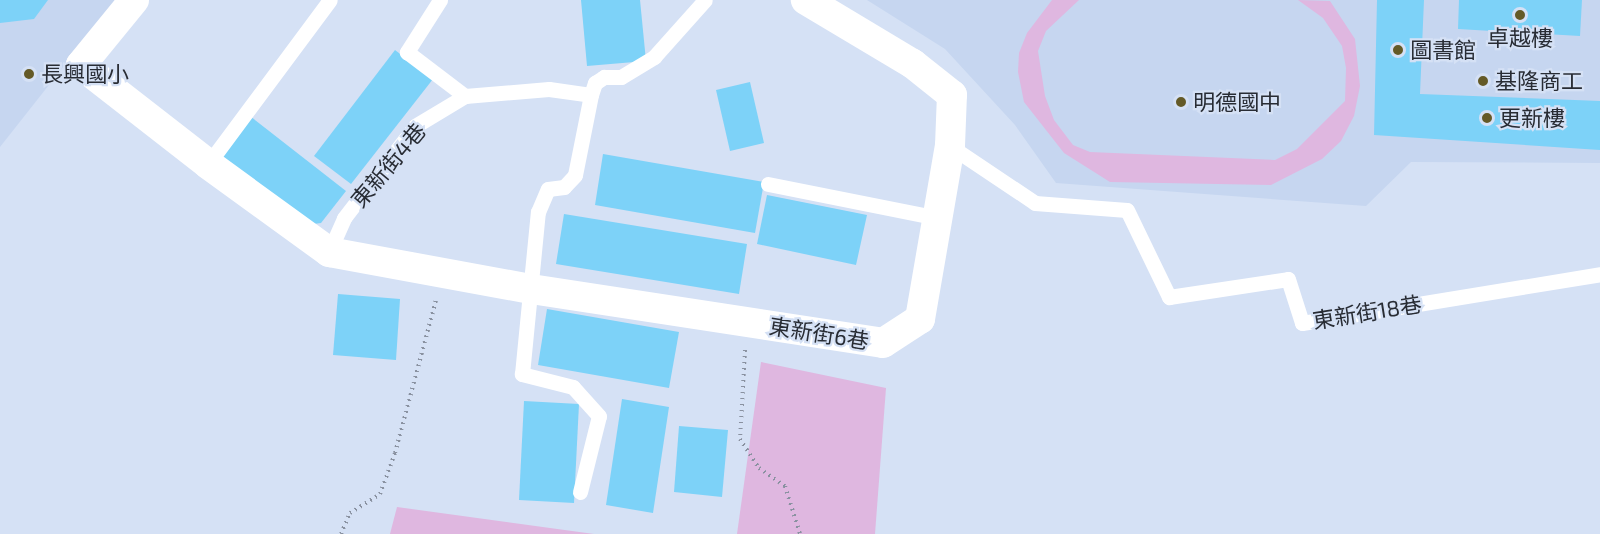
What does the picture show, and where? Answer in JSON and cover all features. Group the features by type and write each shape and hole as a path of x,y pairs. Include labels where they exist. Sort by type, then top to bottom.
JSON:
{"street":[{"path":"134,0 81,65 208,164 329,252 531,289"},
{"name":"東新街6巷","path":"531,289 883,343 920,319 950,146 952,95 913,64 806,0"}],"lane":[{"path":"208,164 330,0"},
{"path":"441,0 407,52 465,96 549,89 591,95"},
{"path":"580,492 599,416 573,387 522,374 540,205 548,189 564,187 575,175 595,83 604,77 621,77 654,57 705,0"},
{"name":"東新街4巷","path":"329,252 344,218 415,126 465,96"},
{"name":"東新街18巷","path":"950,146 1035,203 1127,210 1169,297 1288,279 1302,322 1600,274"},
{"path":"768,184 938,218"}],"path":[{"path":"340,534 350,513 380,494 395,453 443,273"},
{"path":"746,322 740,439 759,468 785,486 800,534"}],"shaded area":[{"name":"長興國小","path":"0,0 116,0 0,147"},
{"name":"明德國中","path":"867,0 1600,0 1600,163 1411,162 1366,206 1056,183 1015,125 945,49"},
{"path":"1052,0 1079,0 1046,31 1038,51 1045,96 1054,120 1073,145 1090,152 1275,160 1297,149 1345,101 1346,68 1342,46 1323,18 1298,0 1330,1 1355,39 1360,86 1354,116 1341,141 1322,159 1271,185 1110,182 1064,153 1024,102 1018,72 1019,53 1027,33"},
{"path":"761,362 886,388 875,534 737,534"},
{"path":"397,507 594,534 390,534"}],"building":[{"path":"0,0 48,0 34,19 0,23"},
{"path":"581,0 640,0 646,61 587,66"},
{"name":"更新樓","path":"1377,0 1424,0 1420,94 1600,101 1600,150 1374,135"},
{"name":"卓越樓","path":"1459,0 1582,0 1580,36 1458,29"},
{"path":"395,50 433,79 351,184 314,156"},
{"path":"750,82 764,143 730,151 716,90"},
{"path":"250,116 346,191 321,223 306,225 218,157"},
{"path":"603,154 764,182 755,233 595,205"},
{"path":"767,195 867,215 856,265 757,244"},
{"path":"564,214 747,244 739,294 556,264"},
{"path":"338,294 400,299 396,360 333,355"},
{"path":"547,309 679,332 669,388 538,365"},
{"path":"622,399 669,407 653,513 606,505"},
{"path":"524,401 579,404 574,503 519,500"},
{"path":"679,426 728,430 722,497 674,492"}],"place":[{"name":"卓越樓","path":"1520,15"},
{"name":"圖書館","path":"1398,50"},
{"name":"長興國小","path":"29,74"},
{"name":"基隆商工","path":"1483,81"},
{"name":"明德國中","path":"1181,102"},
{"name":"更新樓","path":"1487,118"}]}
